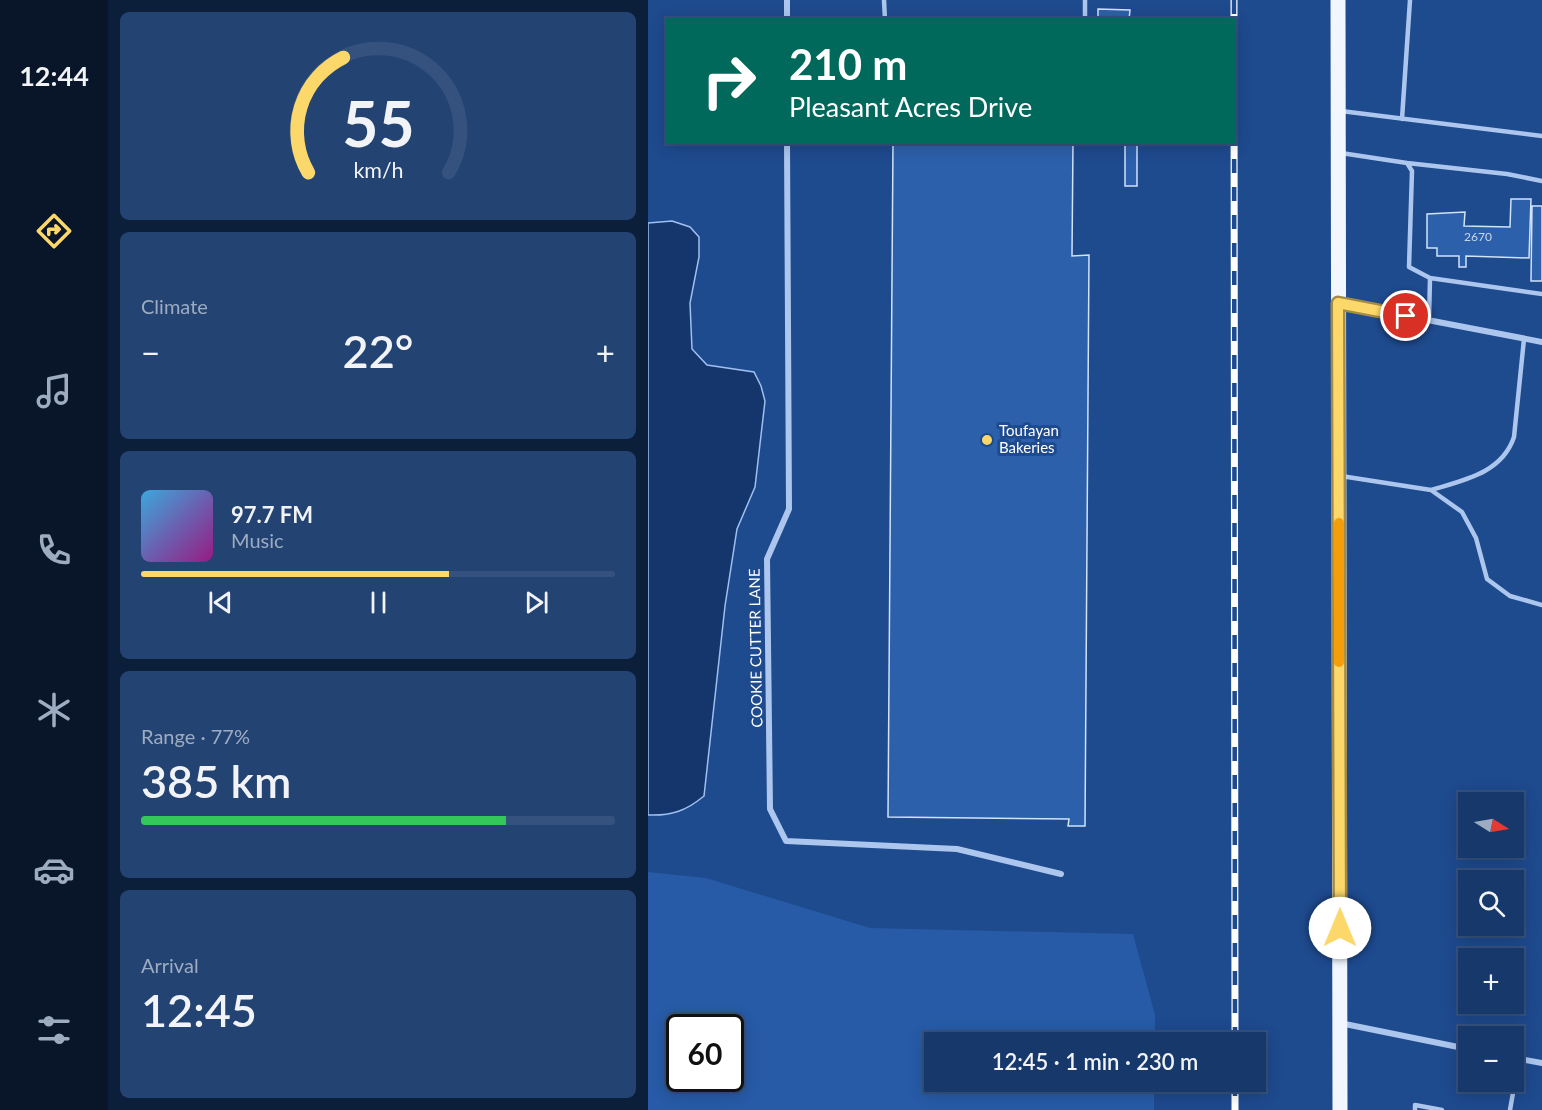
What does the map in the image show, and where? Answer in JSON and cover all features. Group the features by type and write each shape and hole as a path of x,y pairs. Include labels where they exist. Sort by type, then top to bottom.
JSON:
{"main road":[{"path":"1338,0 1340,1110"}],"street":[{"path":"787,0 787,18"},
{"name":"COOKIE CUTTER LANE","path":"787,144 789,509 767,559 770,809 786,841 957,849 1061,874"},
{"path":"1338,303 1542,342"},
{"path":"1340,1023 1458,1047"},
{"path":"1524,1060 1542,1063"}],"lane":[{"path":"884,0 885,18"},
{"path":"1085,0 1085,18"},
{"path":"1402,118 1410,0"},
{"path":"1338,111 1542,136"},
{"path":"1338,152 1407,163 1508,174 1542,181"},
{"path":"1407,163 1412,171 1409,267 1430,278 1542,294"},
{"path":"1428,320 1430,278"},
{"path":"1431,490 1492,468 1510,448 1514,437 1524,339"},
{"path":"1339,475 1431,490 1462,512 1476,538 1487,579 1509,596 1542,605"},
{"path":"1510,1110 1512,1092"},
{"path":"1414,1110 1414,1105 1442,1110"}],"shaded area":[{"path":"672,221 690,227 699,237 699,257 690,303 692,349 707,365 754,372 765,401 755,487 737,529 725,606 704,796 678,812 648,815 648,223"},
{"path":"648,872 706,878 870,928 1133,934 1155,1015 1155,1032 924,1032 924,1092 1154,1092 1154,1110 648,1110"}],"building":[{"path":"1098,9 1130,10 1129,18 1098,18"},
{"path":"893,144 1073,144 1072,256 1089,255 1085,826 1068,826 1069,819 888,817"},
{"path":"1125,144 1137,144 1137,186 1125,186"},
{"path":"1511,199 1531,199 1529,258 1466,256 1466,267 1459,267 1459,256 1437,256 1437,248 1427,248 1427,214 1465,212 1464,226 1510,227"},
{"path":"1532,206 1542,206 1542,281 1531,281"}],"railway":[{"path":"1234,0 1234,18"},
{"path":"1234,144 1235,1032"},
{"path":"1235,1092 1235,1110"}],"slow traffic":[{"path":"1339,523 1339,662"}],"place":[{"name":"Toufayan Bakeries","path":"987,440"}],"route":[{"path":"1340,928 1338,303 1406,316"}]}
